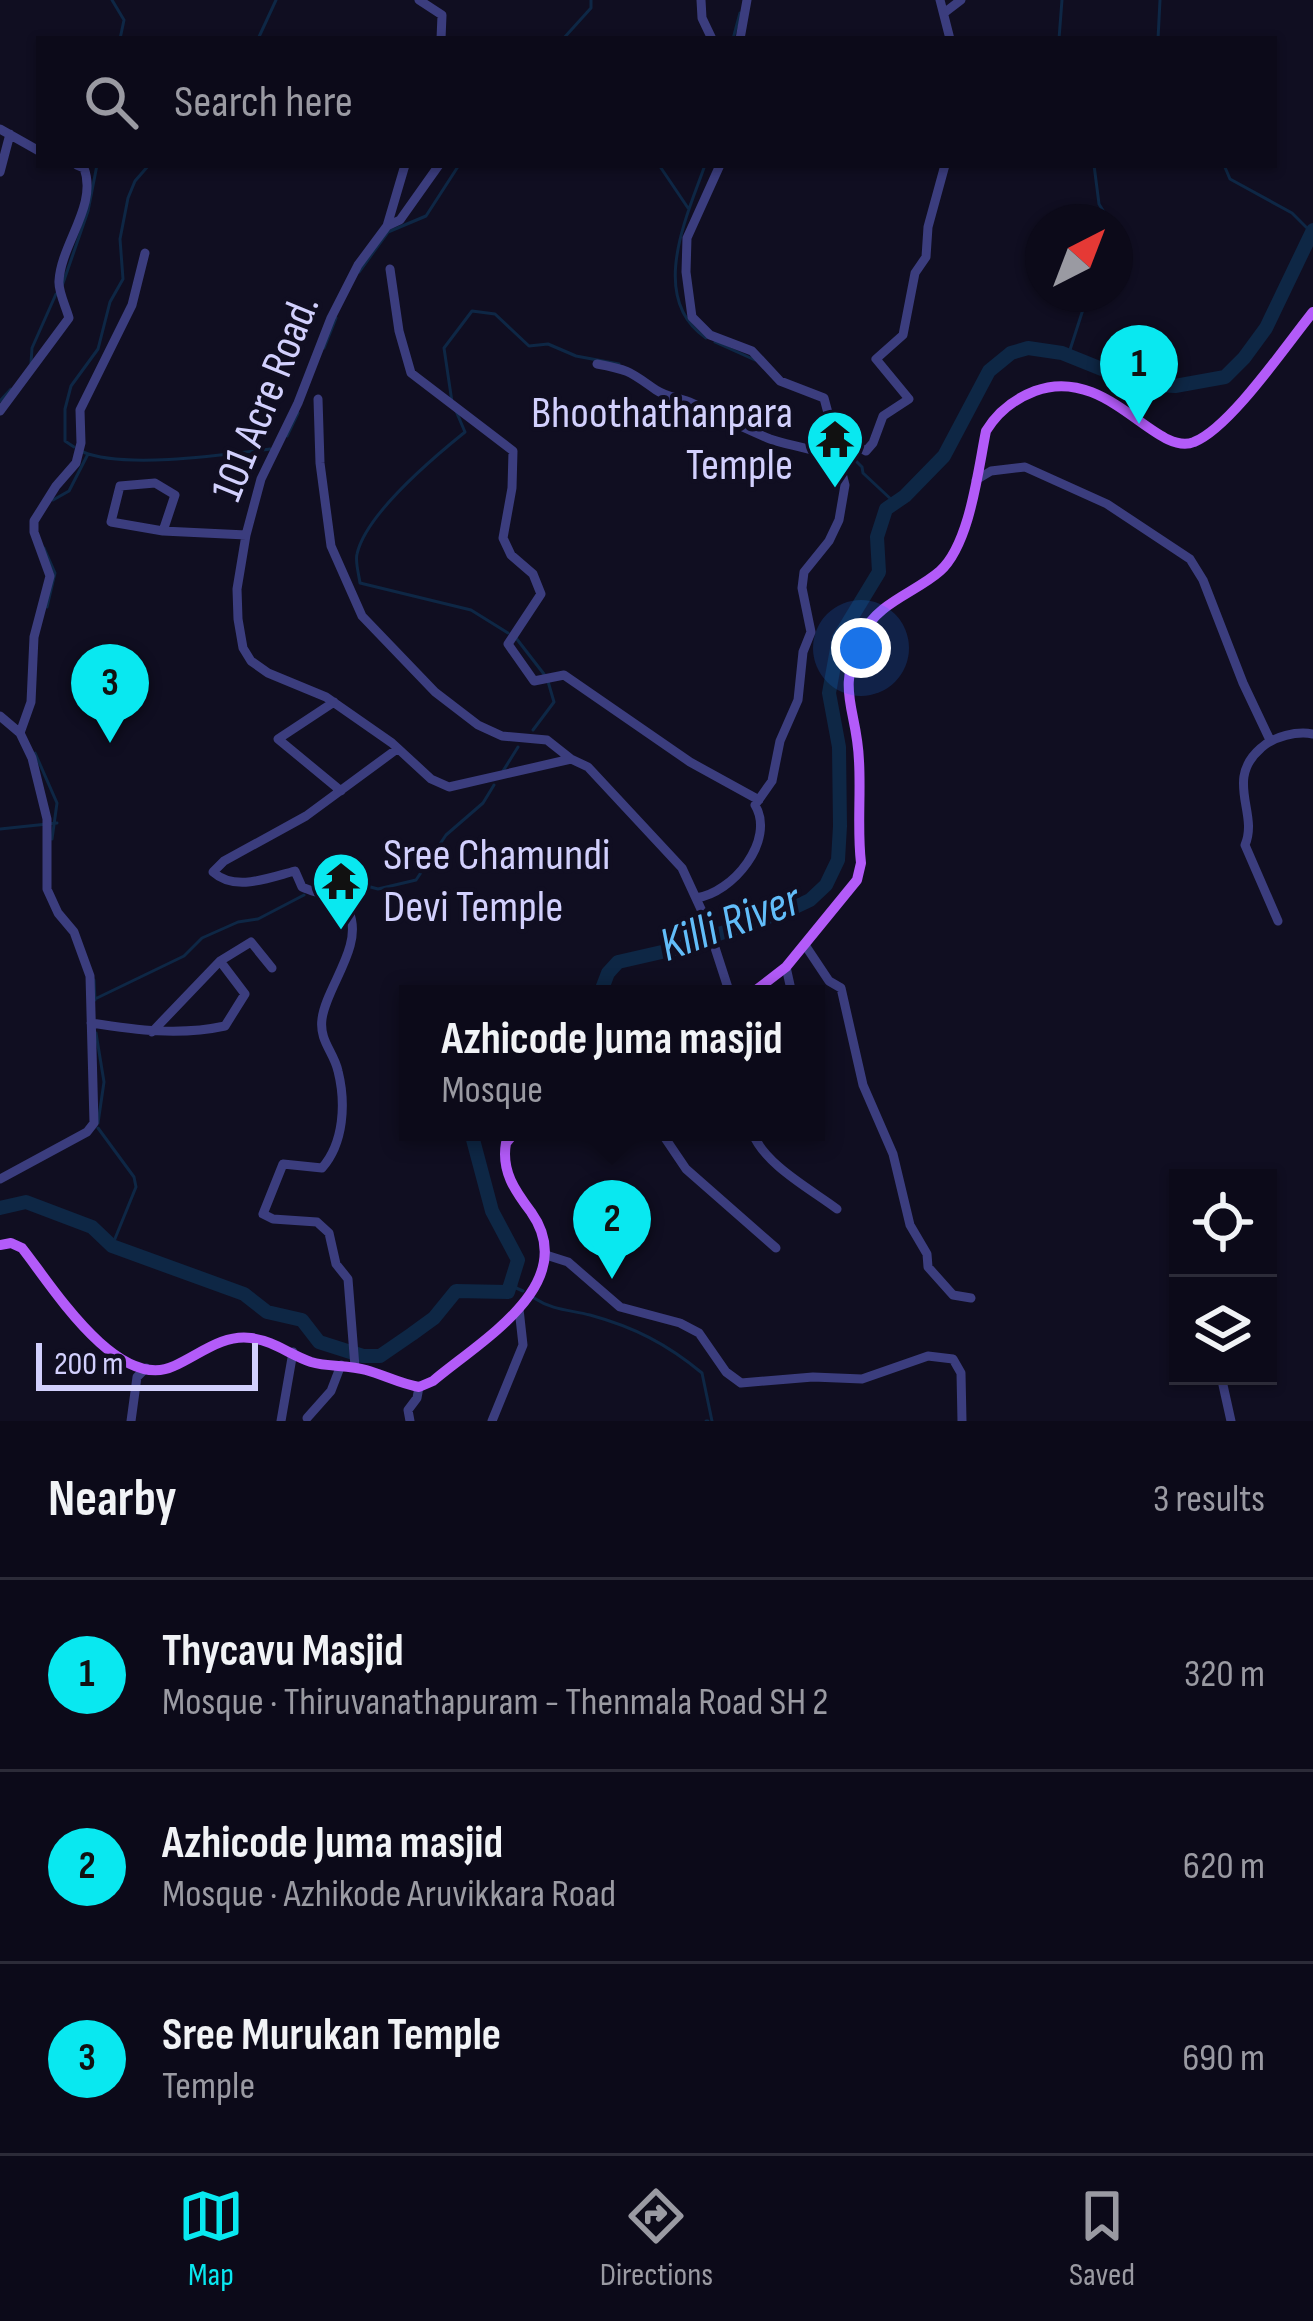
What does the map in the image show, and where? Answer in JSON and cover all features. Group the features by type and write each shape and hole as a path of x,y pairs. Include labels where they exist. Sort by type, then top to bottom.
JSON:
{"main road":[{"path":"763,985 786,967 857,880 860,754 847,694 862,634 876,615 942,570 951,558 965,525 986,431 994,418 1029,393 1061,383 1123,407 1172,442 1195,442 1274,363 1313,312"},
{"path":"0,1245 22,1248 73,1318 114,1352 146,1368 166,1370 230,1338 255,1338 311,1362 350,1364 419,1387 434,1381 507,1324 545,1267 543,1232 507,1171 508,1141"}],"street":[{"path":"419,0 442,15 441,36"},
{"path":"700,0 711,36"},
{"path":"741,36 747,0"},
{"path":"940,0 949,36"},
{"path":"944,14 962,0"},
{"path":"0,172 5,131 36,149"},
{"path":"0,411 69,318 58,282 78,224 88,177 85,168"},
{"name":"101 Acre Road.","path":"404,168 389,225 358,265 331,318 256,494 237,590 246,654 265,671 334,702 430,778 449,787 571,759"},
{"path":"389,225 400,220 437,168"},
{"path":"696,898 723,887 746,862 762,829 754,805 772,781 780,741 798,700 803,652 811,632 802,588 804,572 830,541 845,484 844,452 824,398 780,381 752,351 710,334 692,317 686,272 688,233 719,168"},
{"path":"597,364 620,367 657,391 780,442 824,453 866,451 883,416 910,399 876,359 902,335 915,273 926,257 928,226 943,168"},
{"path":"20,733 31,702 34,637 50,576 33,525 53,490 72,471 80,450 80,410 132,305 145,253"},
{"path":"390,269 411,373 513,452 503,538 511,555 533,574 541,594 508,644 534,681 564,675 690,762 759,800"},
{"path":"318,400 331,546 362,616 435,692 478,724 502,736 547,740 588,767 682,868 706,920 727,985"},
{"path":"976,480 991,471 1025,467 1107,504 1190,559 1270,740"},
{"path":"163,531 175,495 155,483 120,487 111,522 163,531 246,535"},
{"path":"334,702 278,740 341,791"},
{"path":"0,716 20,733 32,758 48,824 47,889 74,932 88,970 95,1064 92,1128 0,1179"},
{"path":"1278,921 1246,845 1249,829 1242,786 1246,764 1270,740 1313,734"},
{"path":"308,1418 350,1364 348,1279 336,1264 327,1231 317,1222 263,1214 283,1164 315,1170 326,1165 336,1147 343,1099 322,1021 349,943 350,915 342,902 304,888 295,871 245,883 213,873 217,866 306,816 397,748"},
{"path":"152,1032 220,961 251,942 272,968"},
{"path":"805,945 829,981 841,988 863,1085 898,1167 910,1225 927,1255 928,1267 953,1294 971,1298"},
{"path":"91,1023 152,1032 224,1026 244,994 220,961"},
{"path":"786,967 790,985"},
{"path":"667,1141 686,1168 776,1248"},
{"path":"756,1141 777,1164 837,1209"},
{"path":"546,1255 568,1262 620,1307 680,1323 699,1334 726,1372 741,1382 862,1379 928,1356 953,1359 962,1373 962,1421"},
{"path":"492,1421 523,1346 519,1309"},
{"path":"281,1421 293,1352"},
{"path":"131,1421 136,1377 146,1368"},
{"path":"1223,1385 1231,1421"},
{"path":"410,1421 408,1410 419,1387"}],"waterway":[{"path":"112,0 124,20 121,36"},
{"path":"259,36 276,0"},
{"path":"566,36 591,8 591,0"},
{"path":"1059,36 1062,0"},
{"path":"1158,36 1160,0"},
{"path":"734,36 740,13"},
{"path":"62,286 88,211 96,168"},
{"path":"74,447 65,441 65,409 71,386 98,349 110,302 123,279 120,239 128,198 146,168"},
{"path":"359,272 388,232 426,216 457,168"},
{"path":"661,168 688,208"},
{"path":"704,168 682,231 675,279 688,321 706,338"},
{"path":"1094,168 1099,204"},
{"path":"1225,168 1230,179 1292,213 1312,233"},
{"name":"Killi River","path":"603,985 618,962 675,949 791,909 826,885 838,860 840,826 839,747 829,693 839,638 879,572 877,537 886,509 944,456 989,371 1011,353 1028,348 1062,353 1139,384 1175,386 1225,377 1266,328 1313,230"},
{"path":"31,363 32,348 56,294"},
{"path":"452,402 444,348 472,311 495,314 529,346 548,344 576,356 619,364"},
{"path":"1068,356 1082,312"},
{"path":"324,348 336,318"},
{"path":"715,342 755,360"},
{"path":"0,401 11,389"},
{"path":"456,411 465,432 403,487 363,538 357,557 360,583 471,610 508,633"},
{"path":"287,436 298,413"},
{"path":"825,419 827,438 843,448"},
{"path":"83,452 148,460 270,449"},
{"path":"848,453 895,503"},
{"path":"53,500 69,491 88,454"},
{"path":"44,548 55,573 47,607"},
{"path":"516,638 547,678 554,702 533,730"},
{"path":"503,771 518,747"},
{"path":"35,753 57,803 52,839"},
{"path":"318,888 337,878 378,889 416,880 446,835 483,803 494,785"},
{"path":"0,829 57,823"},
{"path":"97,998 184,956 202,938 258,919 304,895"},
{"path":"94,980 95,1000"},
{"path":"96,1033 104,1082 98,1123"},
{"path":"98,1128 134,1177 136,1187 112,1246"},
{"name":"Killi River","path":"0,1208 26,1202 92,1227 112,1246 244,1294 267,1312 302,1320 319,1342 363,1356 380,1356 434,1318 456,1291 508,1292 518,1260 492,1211 473,1141"},
{"name":"Killi River","path":"515,1277 516,1288 523,1291"},
{"path":"534,1298 621,1325 676,1353 702,1373 712,1421"}],"place":[{"name":"Thycavu Masjid","path":"1139,424"},
{"name":"Bhoothathanpara Temple","path":"835,490"},
{"name":"Sree Murukan Temple","path":"110,743"},
{"name":"Sree Chamundi Devi Temple","path":"341,932"},
{"name":"Azhicode Juma masjid","path":"612,1279"}]}
